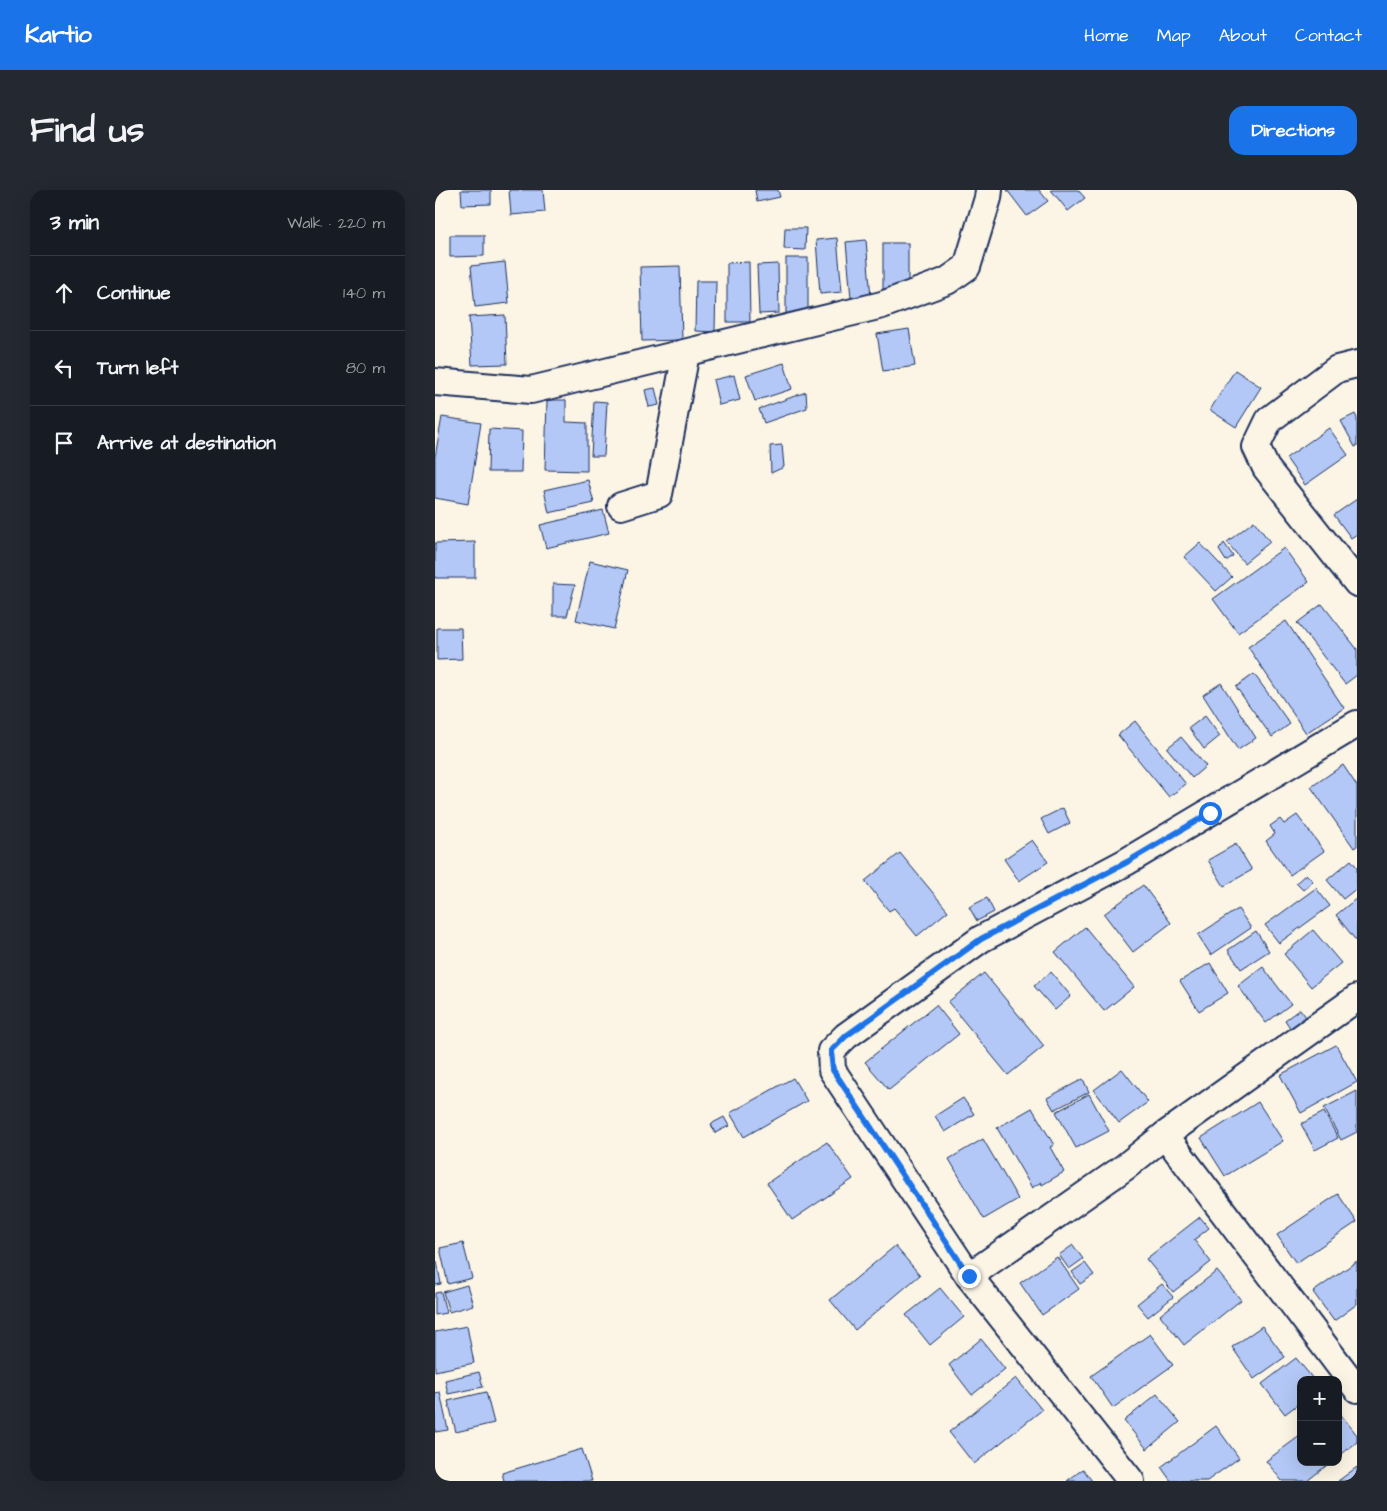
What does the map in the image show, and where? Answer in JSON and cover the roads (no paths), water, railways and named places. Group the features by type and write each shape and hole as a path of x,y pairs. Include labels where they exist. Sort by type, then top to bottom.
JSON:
{"street":[{"path":"435,382 531,390 882,305 947,281 967,267 989,190"},
{"path":"621,506 659,494 686,353"},
{"path":"1357,364 1337,369 1269,420 1256,447 1266,468 1357,582"},
{"path":"1131,1481 969,1276 833,1070 831,1051 846,1036 981,939 1127,862 1357,724"},
{"path":"969,1276 1125,1167 1165,1134 1354,1008"},
{"path":"1165,1134 1357,1389"}]}
